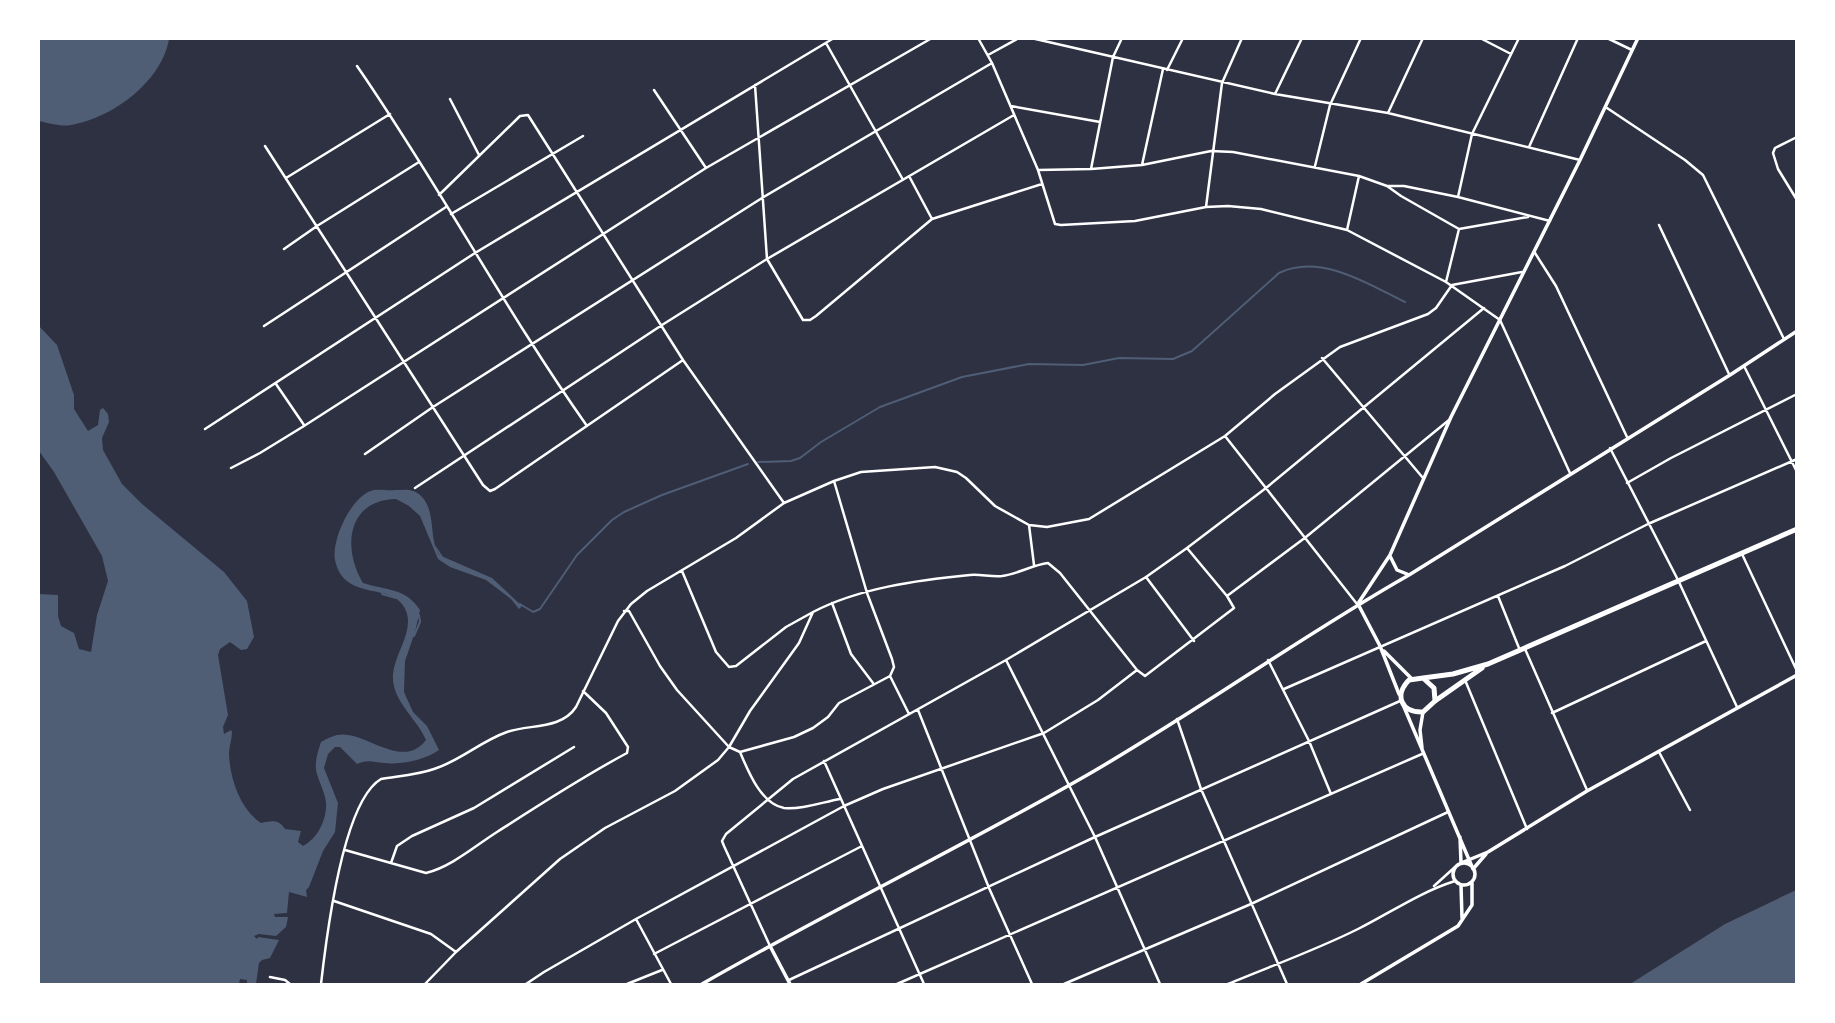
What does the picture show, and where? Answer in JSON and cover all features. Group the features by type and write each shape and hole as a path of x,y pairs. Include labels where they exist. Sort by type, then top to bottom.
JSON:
{"main road":[{"path":"1488,664 1423,712 1413,712 1401,700 1404,684 1412,678 1453,674 1488,664 1797,529"},
{"path":"1423,678 1434,688 1435,701"}],"street":[{"path":"205,429 475,253 834,38"},
{"path":"231,468 304,426 706,168 932,38"},
{"path":"978,38 1038,170 1051,218 1056,225 1135,221 1206,207 1228,206 1261,209 1347,230 1446,282 1500,320 1570,473"},
{"path":"988,55 1019,38"},
{"path":"1031,38 1222,83 1330,105 1388,113 1580,160"},
{"path":"1091,169 1113,57 1122,38"},
{"path":"1142,165 1165,69 1183,38"},
{"path":"1206,207 1211,151 1222,83 1242,38"},
{"path":"1275,94 1302,38"},
{"path":"1315,167 1330,105 1362,38"},
{"path":"1388,113 1423,38"},
{"path":"1480,38 1511,54"},
{"path":"1458,197 1472,134 1519,38"},
{"path":"1529,147 1578,38"},
{"path":"1607,38 1633,51"},
{"path":"1358,604 1390,555 1451,418 1638,38"},
{"path":"826,43 902,179"},
{"path":"365,454 433,407 762,198 992,64"},
{"path":"357,66 587,426"},
{"path":"755,85 767,259 803,320 816,316 932,219 1042,184"},
{"path":"654,90 706,168"},
{"path":"450,99 480,157"},
{"path":"1011,106 1100,122"},
{"path":"1605,106 1696,168 1709,185 1784,339"},
{"path":"286,178 390,114"},
{"path":"439,195 520,116 526,114 531,117 683,360 784,503"},
{"path":"415,488 767,259 1014,115"},
{"path":"452,214 583,136"},
{"path":"1797,137 1775,148 1773,153 1797,200"},
{"path":"265,146 483,485 490,491 683,360"},
{"path":"1038,170 1142,165 1211,151 1251,155 1359,176 1387,186 1459,229 1531,217"},
{"path":"284,250 317,226 419,163"},
{"path":"908,175 932,219"},
{"path":"1347,230 1359,176"},
{"path":"1387,186 1404,186 1458,197 1549,221"},
{"path":"264,326 446,207"},
{"path":"1659,225 1730,375"},
{"path":"1446,282 1459,229"},
{"path":"1534,252 1556,286 1627,437"},
{"path":"321,985 345,850 365,794 375,783 381,779 444,766 485,741 507,732 556,722 573,712 624,611 646,591 736,538 784,503 834,481 872,471 926,467 947,469 966,478 995,506 1029,525 1047,527 1089,519 1225,436 1322,358 1361,338 1428,314 1436,308 1451,285 1522,272"},
{"path":"1401,700 898,928 789,983 724,846 723,837 793,779 1006,660 1146,577 1187,548 1266,488 1484,308"},
{"path":"702,985 1069,785 1797,331"},
{"path":"1322,358 1423,478"},
{"path":"1744,366 1797,472"},
{"path":"276,384 304,426"},
{"path":"1627,483 1797,394"},
{"path":"1227,596 1306,537 1451,418"},
{"path":"1225,436 1358,604 1380,646 1422,754 1474,869 1472,905 1458,926 1361,985"},
{"path":"1610,448 1678,580 1737,707"},
{"path":"1284,689 1565,566 1648,524 1797,459"},
{"path":"624,611 629,611 677,690 729,747 740,752 764,747 813,728 828,717 839,703 890,676 894,667 867,593 834,481"},
{"path":"1029,525 1034,565"},
{"path":"682,571 716,652 729,667 736,666 786,627 832,603 900,585 968,575 1006,575 1034,565 1052,564 1143,676 1149,676 1234,608 1187,548"},
{"path":"1431,889 1461,863 1488,852 1587,791 1797,673 1742,554"},
{"path":"1390,555 1397,570 1409,575"},
{"path":"1146,577 1194,641"},
{"path":"1498,596 1587,791"},
{"path":"832,603 851,654 873,683"},
{"path":"425,985 456,953 560,859 605,828 675,791 712,766 729,747 750,711 799,643 813,612"},
{"path":"1552,713 1706,641"},
{"path":"1380,646 1397,666 1412,678"},
{"path":"1006,660 1095,837 1160,985"},
{"path":"1268,660 1309,741 1331,795"},
{"path":"526,985 636,919 844,806 940,768 1044,733 1098,700 1138,670"},
{"path":"890,676 909,715"},
{"path":"1465,680 1527,829"},
{"path":"345,850 426,873 436,870 628,751 606,713 583,691"},
{"path":"918,710 989,888 1032,985"},
{"path":"1422,754 1420,730 1423,712"},
{"path":"1177,719 1201,789 1287,985"},
{"path":"390,863 397,846 412,836 474,808 574,747"},
{"path":"740,752 754,780 769,800 784,808 840,799"},
{"path":"1659,752 1690,810"},
{"path":"897,985 1422,754"},
{"path":"824,761 924,985"},
{"path":"1064,985 1251,904 1448,811"},
{"path":"1460,837 1461,863"},
{"path":"654,954 862,846"},
{"path":"1474,869 1488,852"},
{"path":"1461,863 1474,869"},
{"path":"1455,867 1452,874 1461,886 1462,921"},
{"path":"1228,985 1358,929 1431,889 1455,881"},
{"path":"1461,886 1472,883"},
{"path":"334,901 431,934 456,953"},
{"path":"636,919 671,985"},
{"path":"626,985 663,970"},
{"path":"270,977 285,980 290,985"}],"water":[{"path":"38,39 169,39 157,69 133,95 103,115 63,125 39,121"},
{"path":"38,325 57,345 74,395 74,409 88,431 98,425 100,410 103,408 108,414 109,422 102,438 103,450 122,484 224,572 247,601 254,637 247,649 241,650 230,642 220,649 218,655 228,715 223,727 224,734 231,730 232,732 229,754 231,773 242,802 261,823 274,822 285,829 301,831 298,842 303,846 317,833 326,809 316,770 321,742 337,735 348,735 398,752 418,748 426,740 400,701 393,684 395,665 407,630 407,612 395,598 366,590 347,581 340,573 335,560 336,541 345,519 366,493 374,490 408,490 420,495 429,508 439,555 492,578 522,606 519,609 511,599 486,580 450,567 438,559 420,516 409,506 396,499 380,501 358,517 353,528 352,555 363,583 402,593 420,610 405,661 404,692 413,712 427,726 439,750 420,759 398,763 367,761 357,764 340,747 335,747 328,754 324,768 338,803 335,832 323,851 306,890 307,897 289,892 287,913 274,914 275,917 288,917 286,927 276,936 254,936 257,939 279,940 270,958 259,963 256,984 247,984 247,980 240,979 239,984 39,984 39,594 58,595 61,626 74,633 79,649 91,652 97,615 108,581 102,556 39,451"},
{"path":"1796,890 1796,984 1630,984 1725,924"}],"waterway":[{"path":"758,462 791,461 800,458 821,442 880,407 962,377 1029,364 1083,365 1119,358 1173,359 1192,351 1279,273 1295,268 1311,267 1344,273 1405,302"},
{"path":"520,604 533,612 540,609 577,555 612,520 624,512 662,495 748,464"},
{"path":"435,547 442,557"},
{"path":"382,594 396,598"},
{"path":"414,636 420,622 419,615"}]}
